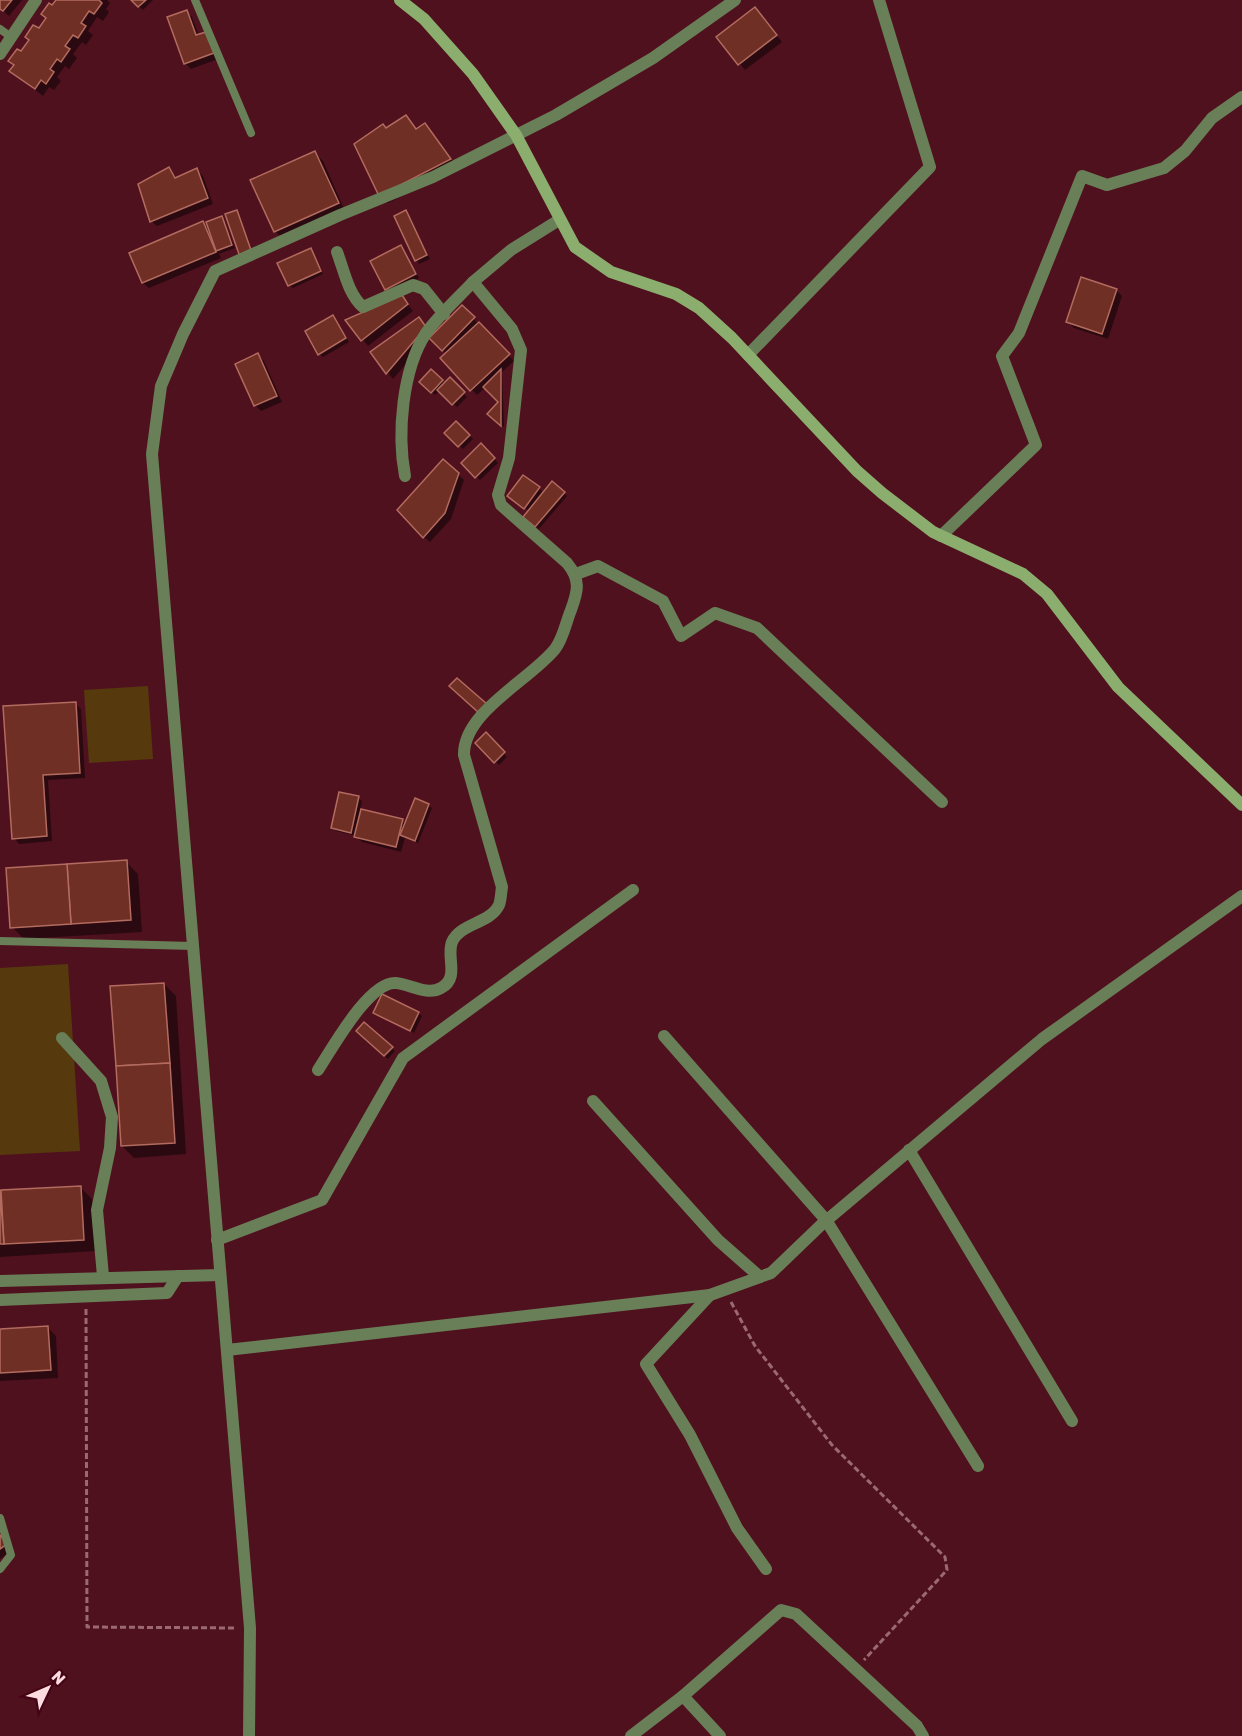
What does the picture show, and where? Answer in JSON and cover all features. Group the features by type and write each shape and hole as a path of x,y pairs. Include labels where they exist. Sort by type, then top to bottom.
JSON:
{"street":[{"path":"0,54 36,0"},
{"path":"400,0 424,19 473,74 516,135 574,247 611,272 676,294 699,308 748,355 857,471 890,500 941,536 1023,574 1047,594 1118,687 1241,804"},
{"path":"249,1736 250,1628 152,454 161,386 183,334 215,271 340,215 433,177 556,115 653,57 735,0"},
{"path":"748,355 930,167 879,0"},
{"path":"941,536 1036,445 1002,356 1019,333 1082,176 1107,184 1164,168 1185,151 1212,118 1242,97"},
{"path":"405,476 401,421 413,358 427,333 473,282 510,250 559,220"},
{"path":"337,252 357,302 363,307 413,285 424,289 444,314"},
{"path":"318,1070 367,999 380,988 394,983 432,991 442,988 450,978 452,971 452,942 458,934 492,914 499,905 502,887 464,755 464,743 467,734 493,703 538,668 558,646 577,592 576,574 501,505 498,495 509,458 521,350 512,329 473,282"},
{"path":"576,574 598,566 663,601 681,636 715,613 757,628 942,802"},
{"path":"218,1240 322,1200 403,1058 633,890"},
{"path":"227,1350 710,1295 771,1274 826,1220 1041,1039 1242,896"},
{"path":"664,1036 826,1220 978,1466"},
{"path":"62,1038 101,1081 112,1117 110,1148 98,1210 103,1276"},
{"path":"593,1101 718,1240 760,1277"},
{"path":"909,1150 1072,1421"},
{"path":"0,1281 103,1276 220,1275"},
{"path":"0,1300 167,1293 178,1276"},
{"path":"710,1295 645,1364 690,1435 737,1528 766,1569"},
{"path":"631,1736 683,1696 781,1610 796,1614 917,1726 922,1736"},
{"path":"683,1696 720,1736"}],"lane":[{"path":"195,0 251,133"},
{"path":"0,29 11,37"},
{"path":"0,941 193,946"},
{"path":"0,1518 11,1555 0,1569"}],"path":[{"path":"724,1290 755,1346 832,1445 945,1557 946,1570 855,1670"},
{"path":"86,1296 87,1627 250,1628"}],"shaded area":[{"path":"148,686 153,759 89,763 84,690"},
{"path":"68,964 80,1151 0,1155 0,968"}],"building":[{"path":"0,0 12,0 3,11 0,9"},
{"path":"56,0 99,0 102,3 94,14 89,11 81,23 86,26 78,38 73,35 65,46 70,49 61,62 57,59 50,69 54,72 46,84 41,80 35,89 9,71 14,65 8,61 17,49 21,51 29,40 25,37 33,25 39,28 46,18 41,14 49,3 52,5"},
{"path":"131,0 146,0 138,7"},
{"path":"755,7 777,35 738,65 716,37"},
{"path":"187,10 196,35 206,32 214,53 184,64 167,17"},
{"path":"406,115 416,129 425,123 451,159 379,196 354,144 383,124 386,128"},
{"path":"315,151 339,203 274,232 250,180"},
{"path":"169,167 175,178 197,168 208,198 150,222 138,184"},
{"path":"237,210 252,253 240,257 225,214"},
{"path":"406,210 427,255 415,261 394,216"},
{"path":"222,216 232,245 216,251 206,222"},
{"path":"203,221 216,252 142,283 129,253"},
{"path":"401,245 416,274 385,290 370,261"},
{"path":"311,248 321,271 288,286 277,263"},
{"path":"1081,277 1117,289 1102,334 1066,322"},
{"path":"402,295 408,304 361,341 345,320"},
{"path":"462,305 475,317 442,351 429,338"},
{"path":"333,315 346,338 318,355 305,331"},
{"path":"419,317 426,327 386,374 370,352"},
{"path":"479,322 510,354 470,391 440,358"},
{"path":"258,353 277,396 254,406 235,364"},
{"path":"431,369 443,380 431,393 419,382"},
{"path":"501,369 501,426 487,414 498,402 483,387"},
{"path":"450,377 465,392 452,405 437,390"},
{"path":"456,421 470,435 458,447 444,433"},
{"path":"481,443 495,458 475,478 461,463"},
{"path":"443,459 459,473 445,513 423,538 397,510"},
{"path":"523,475 540,487 524,509 507,496"},
{"path":"552,481 565,492 535,527 523,517"},
{"path":"457,678 487,704 479,713 449,686"},
{"path":"76,702 80,773 43,775 47,836 12,839 3,706"},
{"path":"486,732 505,752 494,763 475,743"},
{"path":"339,792 359,796 351,833 331,828"},
{"path":"415,798 429,804 415,841 400,835"},
{"path":"361,809 403,819 396,847 354,837"},
{"path":"127,860 131,920 71,924 67,864"},
{"path":"67,864 71,924 10,928 6,868"},
{"path":"164,983 170,1063 116,1066 110,986"},
{"path":"382,994 419,1012 410,1031 373,1013"},
{"path":"364,1022 393,1047 384,1056 356,1031"},
{"path":"170,1063 175,1143 121,1146 116,1066"},
{"path":"81,1186 84,1240 4,1244 1,1190"},
{"path":"0,1190 4,1244 0,1244"},
{"path":"48,1326 51,1370 0,1373 0,1329"},
{"path":"0,1535 7,1544 0,1549"}]}
